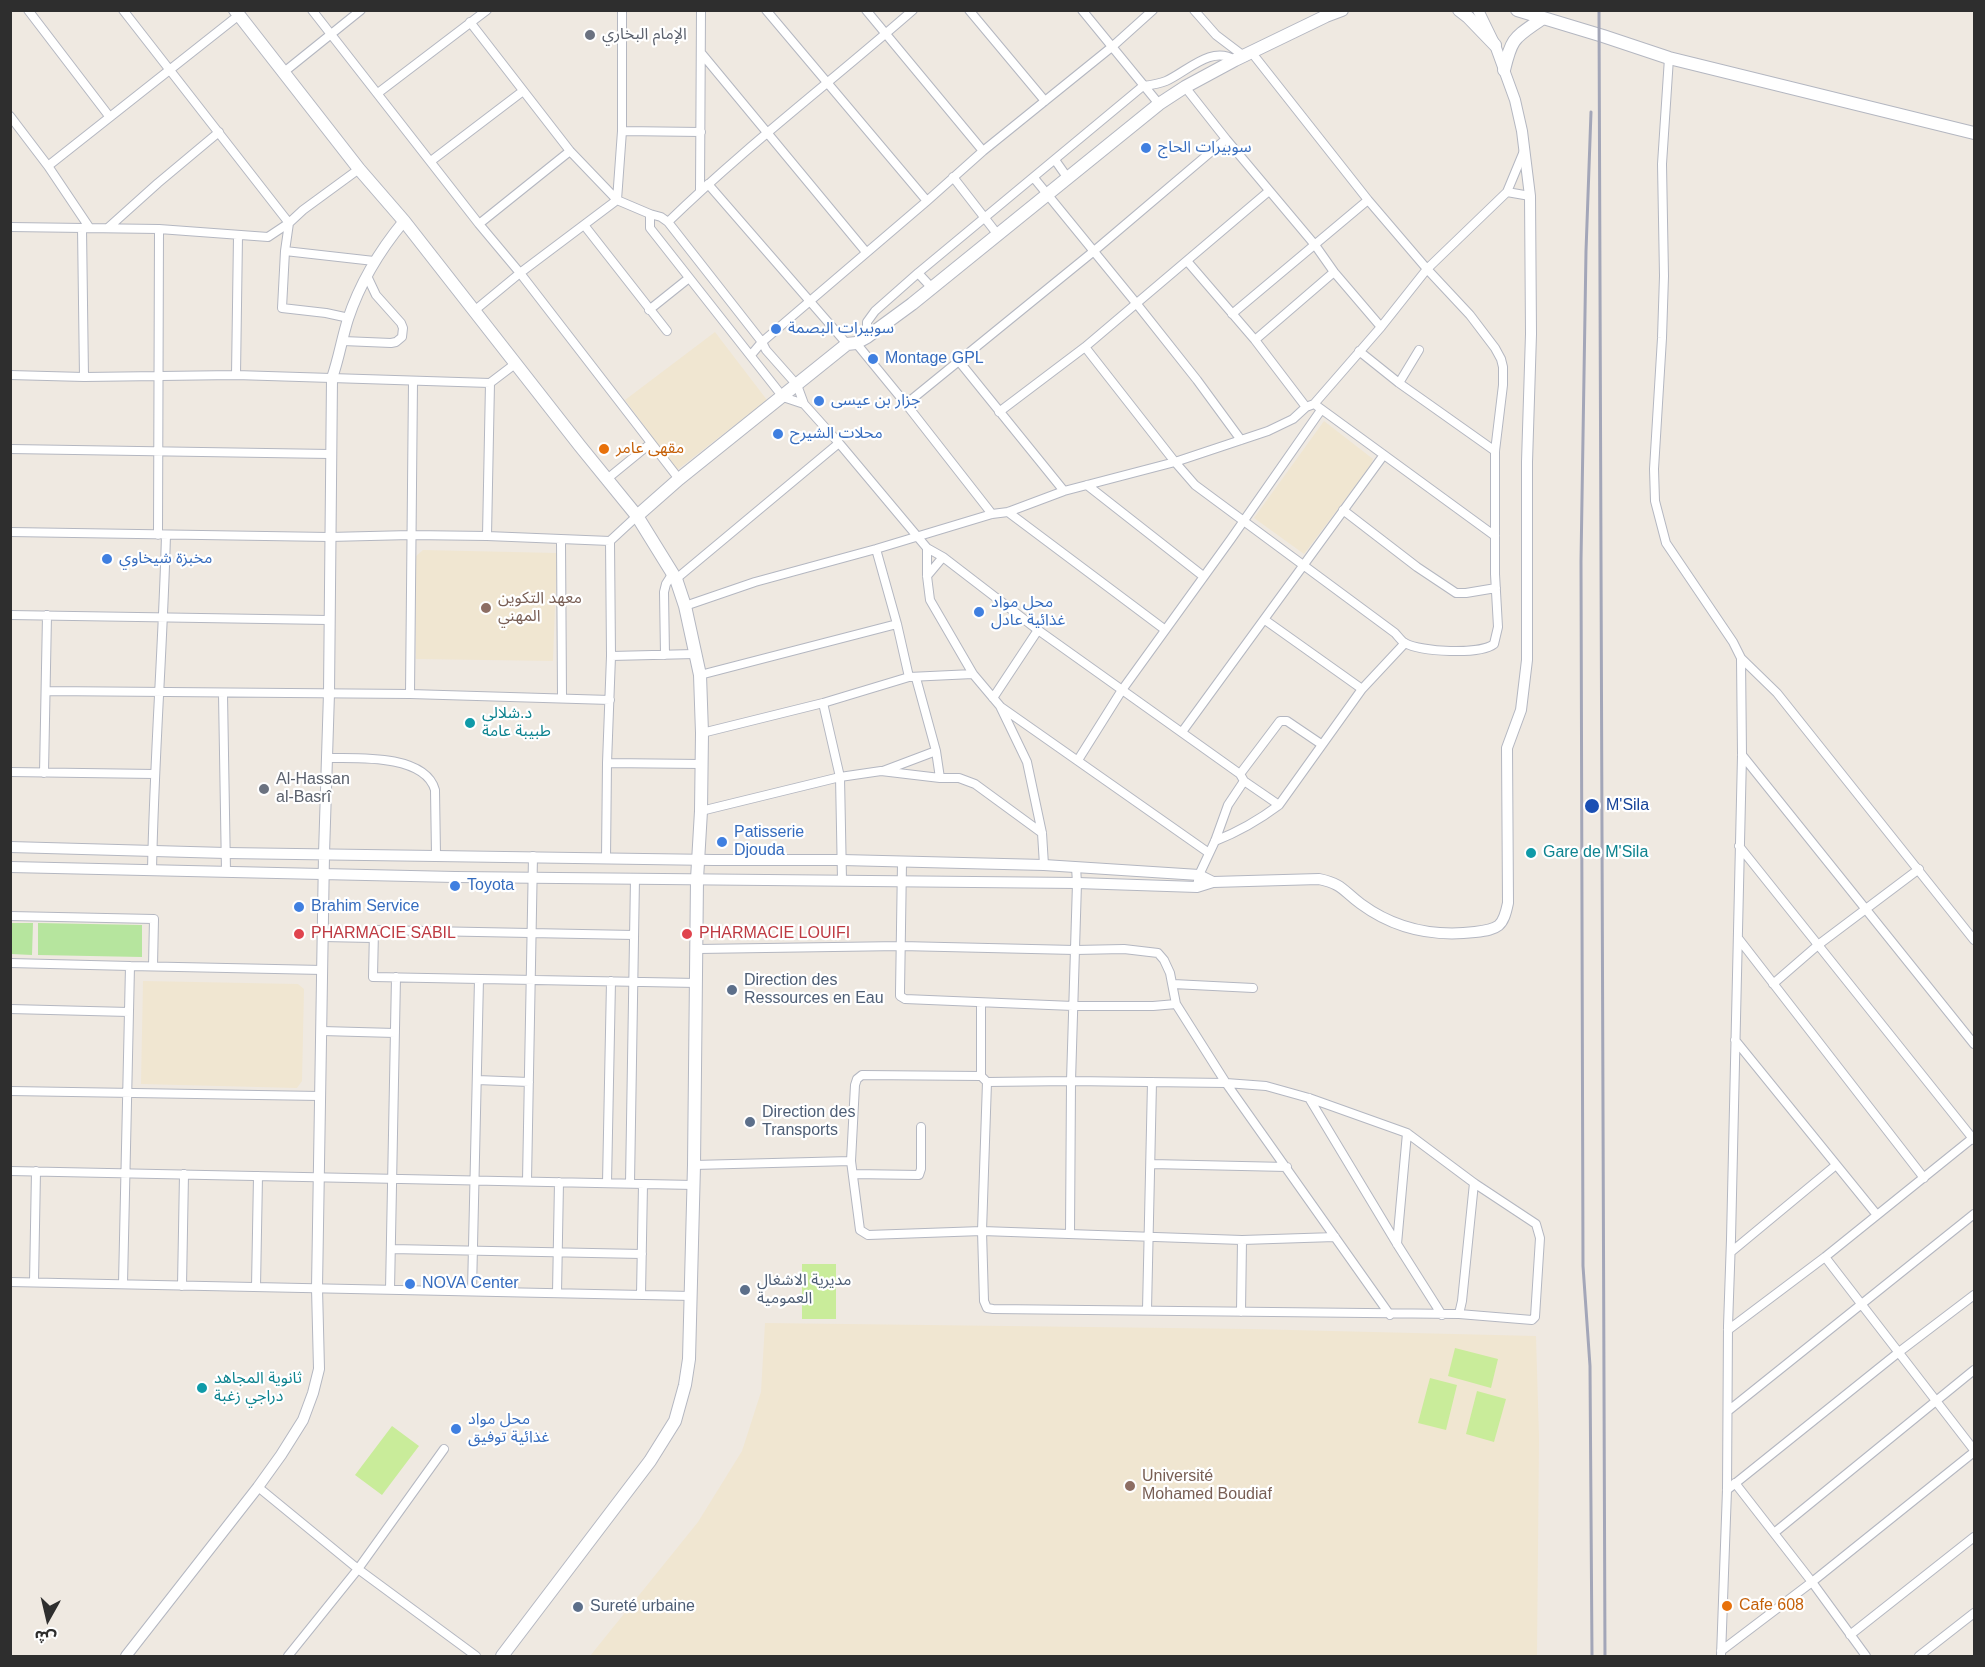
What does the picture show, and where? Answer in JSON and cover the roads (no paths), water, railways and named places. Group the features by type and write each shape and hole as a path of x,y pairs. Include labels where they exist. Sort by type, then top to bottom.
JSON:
{"main road":[{"path":"637,516 679,479 797,385 852,343 867,337 912,304 1066,177 1160,104 1185,87 1244,56 1342,10"},
{"path":"1459,10 1468,16 1495,45"},
{"path":"1516,10 1669,58 1974,133"},
{"path":"237,13 637,516 675,576 685,606 700,675 701,811 697,879 698,949 692,1296 689,1359 685,1385 675,1421 650,1461 502,1656"},
{"path":"1504,70 1511,45 1516,37 1543,18"}],"street":[{"path":"28,10 110,116"},
{"path":"123,10 289,223 282,308 349,318"},
{"path":"312,10 679,479"},
{"path":"284,72 361,10"},
{"path":"378,93 487,10"},
{"path":"474,311 520,273 617,200 622,131 622,10"},
{"path":"700,191 701,10"},
{"path":"766,10 826,84 927,201"},
{"path":"866,10 983,151"},
{"path":"668,222 766,133 914,10"},
{"path":"969,10 1045,101"},
{"path":"1082,10 1113,46 1143,87 1160,104"},
{"path":"751,355 762,342 983,151 1113,46 1153,10"},
{"path":"1084,347 1195,484 1395,633 1405,643 1451,651 1477,651 1494,645 1498,627 1495,451 1503,385 1501,358 1470,315 1427,269 1244,56 1216,34 1194,10"},
{"path":"10,867 533,877 1077,883 1197,887 1213,882 1294,879 1332,882 1345,889 1360,904 1385,919 1413,930 1466,933 1493,930 1501,924 1508,903 1508,748 1524,694 1527,660 1527,485 1531,334 1530,196 1515,100 1495,45 1478,10"},
{"path":"48,166 170,70 237,13"},
{"path":"470,22 570,151 617,200 661,217 668,222 766,350 797,385 804,404 839,442 927,548 943,557 1038,630 1182,732 1279,805"},
{"path":"702,54 866,252"},
{"path":"867,337 867,322 875,311 1143,87 1164,82 1207,57 1244,56"},
{"path":"1669,58 1662,165 1664,276 1662,338 1654,469 1655,501 1666,543 1733,642 1741,658 1777,693 1974,940"},
{"path":"1185,87 1381,327"},
{"path":"431,161 523,91"},
{"path":"10,116 48,166 86,227 84,378"},
{"path":"622,131 701,132"},
{"path":"109,227 219,132"},
{"path":"906,404 1226,140"},
{"path":"479,224 570,151"},
{"path":"1078,759 1164,629 1243,522 1314,407 1427,269 1507,192 1524,151"},
{"path":"1055,160 1066,177"},
{"path":"10,227 109,227 268,237 359,169"},
{"path":"953,177 998,235"},
{"path":"1034,178 1197,380 1241,440"},
{"path":"708,184 810,301 852,343 906,404 992,514"},
{"path":"999,412 1084,347 1269,191"},
{"path":"1507,192 1530,196"},
{"path":"1232,314 1368,200"},
{"path":"650,214 650,228 783,397 804,404"},
{"path":"126,1656 258,1487 303,1420 320,1369 317,1288 332,378 349,318 367,276 374,261 404,221"},
{"path":"584,225 667,331"},
{"path":"152,871 158,692 164,618 158,453 159,229"},
{"path":"236,375 238,236"},
{"path":"285,251 374,261"},
{"path":"1186,261 1314,407 1496,536"},
{"path":"1255,340 1334,272"},
{"path":"918,273 931,287"},
{"path":"343,341 391,343 402,337 401,323 376,295 367,276"},
{"path":"649,310 689,278"},
{"path":"1399,383 1419,350"},
{"path":"1359,351 1399,383 1495,451"},
{"path":"958,360 1064,491"},
{"path":"10,375 84,378 236,375 490,383 515,364"},
{"path":"410,694 413,382"},
{"path":"488,536 490,383"},
{"path":"685,606 755,582 992,514 1008,512 1064,491 1175,462 1268,431 1314,407"},
{"path":"664,655 666,584 839,442"},
{"path":"607,479 651,443"},
{"path":"10,449 330,454"},
{"path":"1182,732 1383,456"},
{"path":"1087,485 1203,576"},
{"path":"1343,510 1417,567 1456,593 1496,588"},
{"path":"1008,512 1164,629"},
{"path":"10,532 329,537 488,536 561,541 610,541 637,516"},
{"path":"561,541 562,698"},
{"path":"606,858 611,656 610,541"},
{"path":"927,548 930,600 973,674 1000,706 1078,759 1209,854"},
{"path":"876,549 912,678 936,751 940,778"},
{"path":"927,576 943,557"},
{"path":"10,615 328,620"},
{"path":"44,773 47,615"},
{"path":"1265,620 1362,689"},
{"path":"700,675 897,624"},
{"path":"993,698 1038,630"},
{"path":"1215,841 1235,833 1279,805 1362,689 1405,643"},
{"path":"611,656 695,654"},
{"path":"1721,1654 1727,1490 1728,1330 1742,755 1741,658"},
{"path":"702,733 912,678 973,674"},
{"path":"46,692 410,694 610,700"},
{"path":"223,693 226,872"},
{"path":"823,703 840,777 842,880"},
{"path":"1000,706 1027,762 1042,833 1044,865"},
{"path":"1197,887 1198,875 1242,777 1280,722 1287,721 1321,744"},
{"path":"701,811 840,777 881,771 936,751"},
{"path":"1742,755 1974,1044"},
{"path":"327,758 376,758 406,764 428,775 433,781 435,790 436,855"},
{"path":"607,763 701,764"},
{"path":"881,771 959,778 975,784 1042,833"},
{"path":"10,772 155,774"},
{"path":"10,846 226,853 842,860 1044,865 1198,875 1213,882"},
{"path":"1728,1330 1825,1257 1974,1138 1739,846"},
{"path":"527,1181 533,856"},
{"path":"902,862 900,996 905,999 1073,1006 1176,1004"},
{"path":"1070,1234 1076,867"},
{"path":"1773,984 1818,945 1919,869"},
{"path":"630,1184 635,878"},
{"path":"10,916 154,920 153,966"},
{"path":"634,935 374,930 373,976 697,983"},
{"path":"323,937 373,938"},
{"path":"1738,938 1924,1178"},
{"path":"698,949 901,946 1125,950 1158,953 1164,960 1173,984 1176,1004 1226,1083 1390,1315"},
{"path":"10,963 323,970"},
{"path":"123,1284 130,966"},
{"path":"390,1290 396,977"},
{"path":"472,1292 478,979"},
{"path":"607,1183 611,981"},
{"path":"1173,984 1252,988"},
{"path":"981,1003 984,1079 982,1231 984,1301 987,1308 1390,1315 1459,1314 1532,1320 1536,1314 1540,1238 1536,1224 1474,1183 1407,1133 1309,1098 1266,1086 1226,1083 1071,1081 984,1079 862,1076 857,1079 855,1085 851,1161 859,1226 862,1233 868,1235 982,1231 1242,1240 1335,1237"},
{"path":"10,1010 129,1012"},
{"path":"322,1031 395,1033"},
{"path":"1735,1040 1877,1215"},
{"path":"477,1080 529,1082"},
{"path":"1147,1310 1152,1082"},
{"path":"10,1092 320,1096"},
{"path":"1309,1098 1442,1315"},
{"path":"853,1174 919,1175 921,1127"},
{"path":"1397,1244 1407,1133"},
{"path":"694,1165 851,1161"},
{"path":"1151,1164 1287,1167"},
{"path":"1731,1252 1836,1165"},
{"path":"10,1171 694,1185"},
{"path":"34,1282 36,1171"},
{"path":"182,1286 184,1174"},
{"path":"256,1287 258,1176"},
{"path":"557,1293 559,1182"},
{"path":"1459,1314 1474,1183"},
{"path":"641,1295 643,1184"},
{"path":"1728,1411 1974,1214"},
{"path":"1241,1312 1242,1240"},
{"path":"391,1249 642,1254"},
{"path":"1721,1654 1974,1451 1825,1257"},
{"path":"10,1282 692,1296"},
{"path":"1727,1490 1974,1295"},
{"path":"1774,1533 1974,1370"},
{"path":"288,1656 358,1569 444,1449"},
{"path":"1735,1484 1812,1582 1866,1656"},
{"path":"258,1487 358,1569 476,1656"},
{"path":"1850,1635 1974,1537"},
{"path":"1919,1656 1974,1613"}],"railway":[{"path":"1599,10 1605,1656"},
{"path":"1591,112 1586,251 1581,561 1583,1266 1590,1366 1592,1656"}],"place":[{"name":"الإمام البخاري","path":"590,35"},
{"name":"سوبيرات الحاج","path":"1146,148"},
{"name":"سوبيرات البصمة","path":"776,329"},
{"name":"Montage GPL","path":"873,359"},
{"name":"جزار بن عيسى","path":"819,401"},
{"name":"محلات الشيرح","path":"778,434"},
{"name":"مقهى عامر","path":"604,449"},
{"name":"مخبزة شيخاوي","path":"107,559"},
{"name":"معهد التكوين المهني","path":"486,608"},
{"name":"محل مواد غذائية عادل","path":"979,612"},
{"name":"د.شلالي طبيبة عامة","path":"470,723"},
{"name":"Al-Hassan al-Basrî","path":"264,789"},
{"name":"M'Sila","path":"1592,806"},
{"name":"Patisserie Djouda","path":"722,842"},
{"name":"Gare de M'Sila","path":"1531,853"},
{"name":"Toyota","path":"455,886"},
{"name":"Brahim Service","path":"299,907"},
{"name":"PHARMACIE SABIL","path":"299,934"},
{"name":"PHARMACIE LOUIFI","path":"687,934"},
{"name":"Direction des Ressources en Eau","path":"732,990"},
{"name":"Direction des Transports","path":"750,1122"},
{"name":"NOVA Center","path":"410,1284"},
{"name":"مديرية الاشغال العمومية","path":"745,1290"},
{"name":"ثانوية المجاهد دراجي زغبة","path":"202,1388"},
{"name":"محل مواد غذائية توفيق","path":"456,1429"},
{"name":"Université Mohamed Boudiaf","path":"1130,1486"},
{"name":"Cafe 608","path":"1727,1606"},
{"name":"Sureté urbaine","path":"578,1607"}]}
